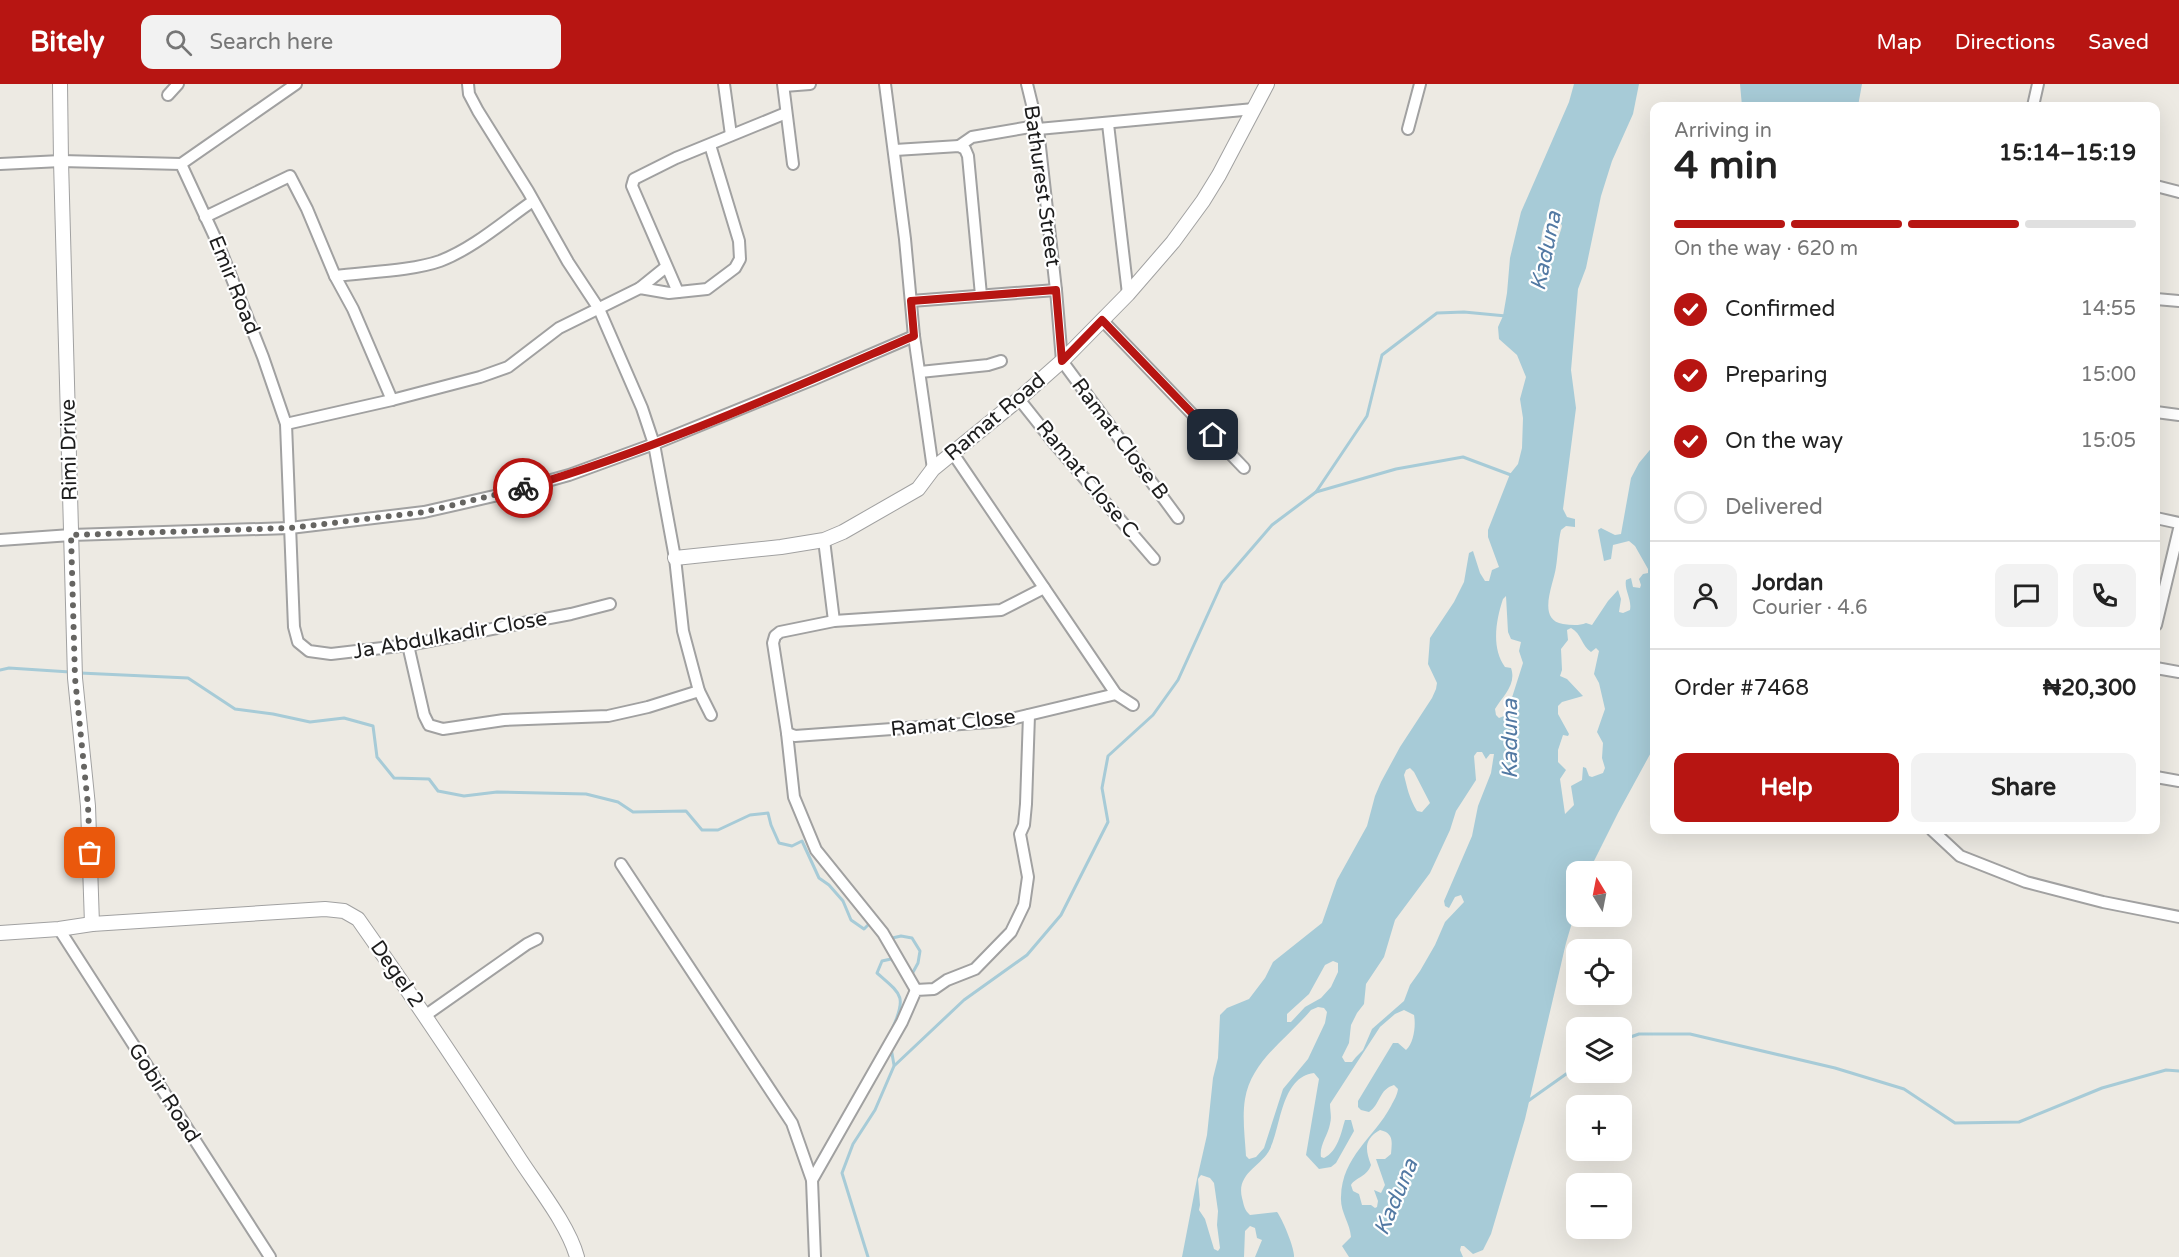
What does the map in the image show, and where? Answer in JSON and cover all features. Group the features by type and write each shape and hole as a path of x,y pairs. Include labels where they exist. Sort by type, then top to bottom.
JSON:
{"street":[{"name":"Rimi Drive","path":"60,84 74,661 88,806 92,924"},
{"path":"168,95 178,84"},
{"path":"0,164 61,161 181,164 296,84"},
{"path":"468,84 469,94 478,111 534,201 568,262 599,309 642,408 654,444 675,558 683,631 699,691 711,715"},
{"path":"723,84 731,135"},
{"path":"793,164 784,85 810,84"},
{"path":"885,84 895,150 914,336 933,469"},
{"name":"Bathurest Street","path":"1027,84 1037,128 1062,361"},
{"name":"Ramat Road","path":"675,558 824,540 843,532 918,489 933,469 952,452 1019,399 1062,361 1128,294 1173,243 1203,201 1267,84"},
{"path":"1408,129 1420,84"},
{"path":"2034,102 2038,84"},
{"path":"959,146 972,137 1037,128 1108,124 1254,108"},
{"path":"678,292 632,186 634,179 676,158 786,114"},
{"path":"1108,124 1128,294"},
{"path":"640,288 669,293 707,289 735,268 740,258 739,241 710,145"},
{"path":"895,150 959,146 965,149 969,156 981,295"},
{"name":"Emir Road","path":"181,164 219,246 263,357 286,424 290,528"},
{"path":"205,217 290,176 307,209 334,276 353,309 392,400"},
{"path":"2160,187 2179,192"},
{"path":"334,276 422,266 440,261 466,249 534,201"},
{"path":"286,424 392,400 480,377 508,367 559,328 640,288 666,267"},
{"path":"911,301 1056,290"},
{"path":"2160,299 2179,301"},
{"path":"1102,320 1244,468"},
{"path":"0,540 71,535 290,528 424,512 494,496 569,475 654,444 914,336"},
{"path":"920,372 988,365 1001,361"},
{"name":"Ramat Close B","path":"1062,361 1178,518"},
{"name":"Ramat Close C","path":"1019,399 1154,559"},
{"path":"2160,413 2179,415"},
{"path":"952,452 1116,694 1133,705"},
{"path":"2160,519 2179,523"},
{"name":"Ja Abdulkadir Close","path":"290,528 294,627 298,642 309,651 331,654 408,645 571,614 610,604"},
{"path":"2160,607 2179,529"},
{"path":"824,540 834,621"},
{"path":"916,990 883,933 816,850 794,797 773,643 775,636 780,632 834,621 1001,610 1044,588"},
{"path":"408,645 424,716 429,725 443,729 504,720 608,716 699,691"},
{"path":"2160,669 2179,672"},
{"name":"Ramat Close","path":"787,733 795,736 1003,721 1116,694"},
{"path":"916,990 934,989 947,980 975,969 1011,932 1024,905 1028,877 1020,834 1024,825 1026,804 1029,715"},
{"path":"2160,778 2179,781"},
{"path":"1936,834 1960,856 2026,882 2103,902 2179,917"},
{"path":"621,864 792,1123 812,1180 815,1257"},
{"name":"Degel 2","path":"0,933 59,930 92,924 326,909 344,911 358,919 426,1015 572,1240 577,1257"},
{"name":"Gobir Road","path":"59,930 270,1257"},
{"path":"426,1015 526,944 537,939"},
{"path":"812,1180 902,1022 916,990"}],"water":[{"name":"Kaduna","path":"1574,84 1639,84 1633,114 1612,161 1601,196 1586,268 1578,289 1571,370 1576,408 1563,509 1567,517 1575,519 1575,527 1566,526 1561,530 1548,608 1550,616 1555,621 1569,625 1586,623 1592,625 1618,590 1621,599 1619,612 1630,610 1626,580 1631,578 1633,587 1640,588 1639,579 1643,574 1648,573 1648,569 1635,546 1629,541 1613,545 1611,559 1604,561 1598,530 1601,528 1615,535 1621,534 1631,478 1650,450 1650,754 1594,861 1566,861 1566,927 1571,927 1525,1119 1491,1234 1483,1250 1473,1254 1461,1246 1463,1257 1349,1257 1342,1246 1351,1237 1341,1202 1347,1170 1360,1148 1384,1117 1398,1089 1394,1085 1385,1090 1369,1112 1358,1107 1358,1101 1393,1043 1398,1043 1406,1050 1409,1047 1413,1038 1414,1015 1404,1010 1395,1014 1380,1027 1330,1104 1331,1121 1321,1149 1321,1157 1324,1158 1333,1151 1345,1120 1351,1120 1354,1131 1336,1163 1331,1167 1319,1169 1306,1155 1319,1079 1314,1073 1295,1083 1288,1093 1270,1149 1243,1182 1241,1189 1246,1211 1250,1215 1277,1212 1288,1234 1294,1257 1255,1257 1262,1240 1257,1238 1255,1228 1250,1226 1245,1231 1244,1257 1182,1257 1207,1135 1213,1078 1218,1058 1220,1015 1227,1008 1249,999 1265,978 1273,962 1322,923 1337,880 1367,826 1381,782 1436,689 1437,683 1428,664 1430,638 1454,602 1464,582 1469,553 1473,551 1485,581 1489,581 1492,570 1499,567 1488,537 1488,530 1510,474 1518,464 1522,448 1523,418 1520,399 1526,377 1517,355 1499,339 1498,327 1503,316 1507,293 1510,258 1521,212 1569,102","holes":["1556,213 1562,226 1554,246 1545,255 1541,240 1543,229 1550,214","1506,596 1508,632 1511,639 1521,642 1519,651 1523,663 1508,710 1504,716 1499,718 1495,709 1512,680 1511,668 1505,667 1496,643 1497,625 1503,599","1571,628 1591,652 1596,648 1599,651 1594,674 1599,683 1605,709 1597,732 1603,743 1602,758 1605,768 1603,773 1592,777 1583,767 1582,780 1571,786 1574,805 1565,814 1560,779 1566,770 1558,762 1558,750 1563,735 1568,736 1569,734 1558,714 1558,706 1562,702 1583,696 1567,679 1560,676 1561,649 1568,640 1567,630","1477,752 1482,752 1486,759 1490,754 1494,754 1491,773 1478,806 1472,836 1444,901 1445,906 1449,908 1455,897 1461,895 1464,902 1445,922 1435,945 1410,985 1404,1001 1372,1029 1363,1050 1352,1062 1345,1062 1342,1057 1349,1043 1351,1025 1364,1004 1366,984 1384,957 1395,920 1430,873 1450,830 1456,811 1476,780 1474,756","1410,768 1430,803 1422,812 1417,811 1414,806 1404,775","1333,961 1338,963 1338,972 1331,987 1321,998 1305,1007 1291,1022 1287,1022 1287,1014 1309,994 1325,965","1318,1007 1324,1008 1327,1012 1325,1023 1308,1059 1283,1089 1264,1148 1256,1157 1249,1159 1246,1156 1244,1120 1245,1099 1249,1085 1262,1062 1311,1010","1380,1130 1385,1131 1392,1142 1391,1154 1385,1159 1376,1159 1385,1185 1381,1193 1374,1190 1378,1201 1375,1208 1371,1205 1362,1205 1359,1194 1353,1191 1351,1185 1367,1172 1371,1165 1367,1145 1375,1133","1201,1175 1210,1178 1214,1183 1218,1211 1220,1248 1218,1251 1214,1249 1205,1219 1199,1210 1198,1179"]},
{"path":"1740,84 1862,84 1859,102 1742,102"}],"waterway":[{"path":"868,1257 842,1173 853,1144 875,1110 894,1066 964,1000 1027,955 1061,915 1108,822 1102,788 1108,756 1153,715 1178,680 1222,583 1272,525 1316,492 1367,416 1382,355 1437,313 1464,312 1506,316"},
{"path":"1316,492 1396,469 1463,457 1511,475"},
{"path":"0,670 9,668 70,672"},
{"path":"80,673 188,678 235,709 310,722 344,718 373,726 377,757 394,778 429,779 438,791 464,796 497,792 586,794 618,802 633,812 686,811 702,830 718,830 750,815 768,813 779,843 792,846 802,841 819,878 829,885 843,901 851,920 864,929 869,924 872,926"},
{"path":"888,939 901,936 912,938 920,951 918,963 912,974"},
{"path":"893,1027 900,1008 899,996 892,986 877,973 882,961 891,959 896,964"},
{"path":"1632,1036 1639,1034 1690,1034 1835,1068 1904,1089 1955,1123 2019,1122 2102,1088 2166,1070 2179,1071"},
{"path":"891,1048 894,1065"},
{"path":"1528,1101 1566,1074"}],"way so far":[{"path":"90,853 88,806 75,678 71,535 290,528 424,512 523,488"}],"route":[{"path":"523,488 569,475 654,444 914,336 911,301 981,295 1056,290 1062,361 1102,320 1213,435"}]}
